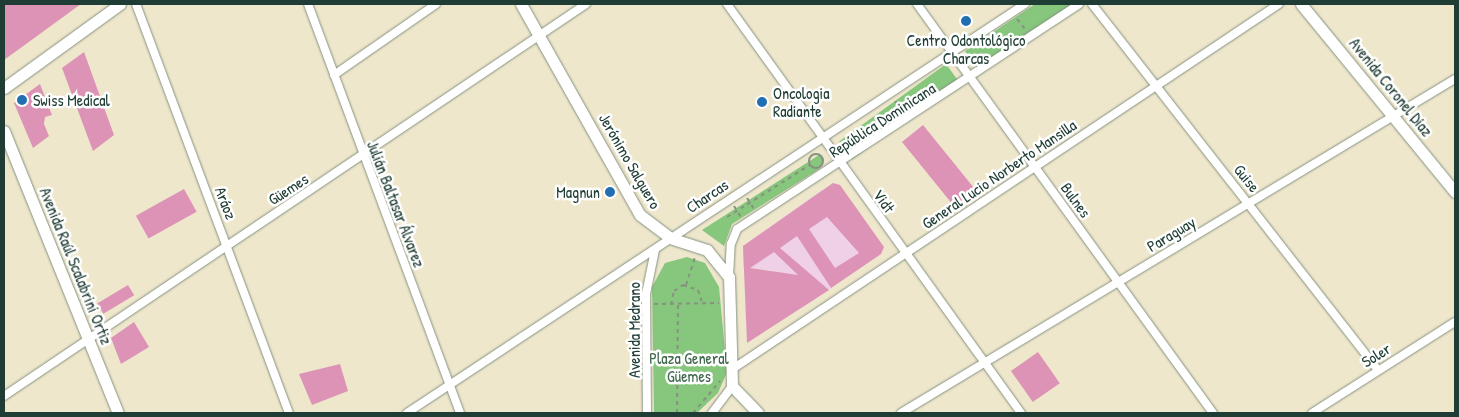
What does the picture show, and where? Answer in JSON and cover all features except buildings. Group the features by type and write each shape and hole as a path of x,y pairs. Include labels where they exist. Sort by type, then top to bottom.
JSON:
{"main road":[{"path":"4,88 120,4"},
{"name":"Jerónimo Salguero","path":"521,4 640,215 670,238 699,245"},
{"name":"Avenida Coronel Díaz","path":"1301,4 1455,192"},
{"name":"Avenida Raúl Scalabrini Ortiz","path":"4,131 118,413"},
{"path":"699,245 729,277 734,368 732,386 758,413"}],"street":[{"name":"Aráoz","path":"136,4 289,413"},
{"name":"Julián Baltasar Álvarez","path":"308,4 460,413"},
{"path":"334,75 436,4"},
{"name":"Güemes","path":"4,396 88,337 541,38 586,4"},
{"name":"Vidt","path":"727,4 832,155 1021,413"},
{"name":"Bulnes","path":"916,4 972,78 1034,168 1213,413"},
{"name":"Charcas","path":"406,413 450,387 728,198 1025,4"},
{"name":"República Dominicana","path":"737,229 972,78 1079,4"},
{"name":"Guise","path":"1092,4 1378,370"},
{"name":"General Lucio Norberto Mansilla","path":"734,368 1278,4"},
{"name":"Paraguay","path":"901,413 1455,79"},
{"path":"729,277 731,244 737,229"},
{"name":"Avenida Medrano","path":"647,413 646,294 656,248"},
{"name":"Soler","path":"1312,413 1455,322"},
{"path":"712,413 732,386"}],"lane":[{"path":"832,155 848,143"}],"path":[{"path":"1012,12 1031,36"},
{"path":"890,93 908,119"},
{"path":"727,217 810,165 820,166 821,156 812,155 810,165"},
{"path":"776,168 793,193"},
{"path":"763,176 779,202"},
{"path":"742,190 758,215"},
{"path":"728,198 745,223"},
{"path":"719,205 737,229"},
{"path":"686,286 699,245"},
{"path":"671,305 674,291 686,286 698,290 702,302"},
{"path":"646,294 653,295 654,304 730,303"},
{"path":"677,413 678,304"},
{"path":"693,413 734,368"}],"shaded area":[{"path":"823,189 839,209 884,247 881,254 802,308 771,284 773,271 743,267 743,246"}],"green space":[{"path":"1035,4 1075,4 978,69 965,51"},
{"path":"946,64 959,82 852,159 839,142"},
{"path":"819,155 824,159 819,169 732,224 724,246 702,230"},
{"name":"Plaza General Güemes","path":"687,257 705,263 719,287 727,372 718,393 697,413 654,413 652,287 665,263"}],"place":[{"name":"Centro Odontológico Charcas","path":"966,21"},
{"name":"Swiss Medical","path":"22,100"},
{"name":"Oncologia Radiante","path":"762,102"},
{"name":"Magnun","path":"610,192"}]}
